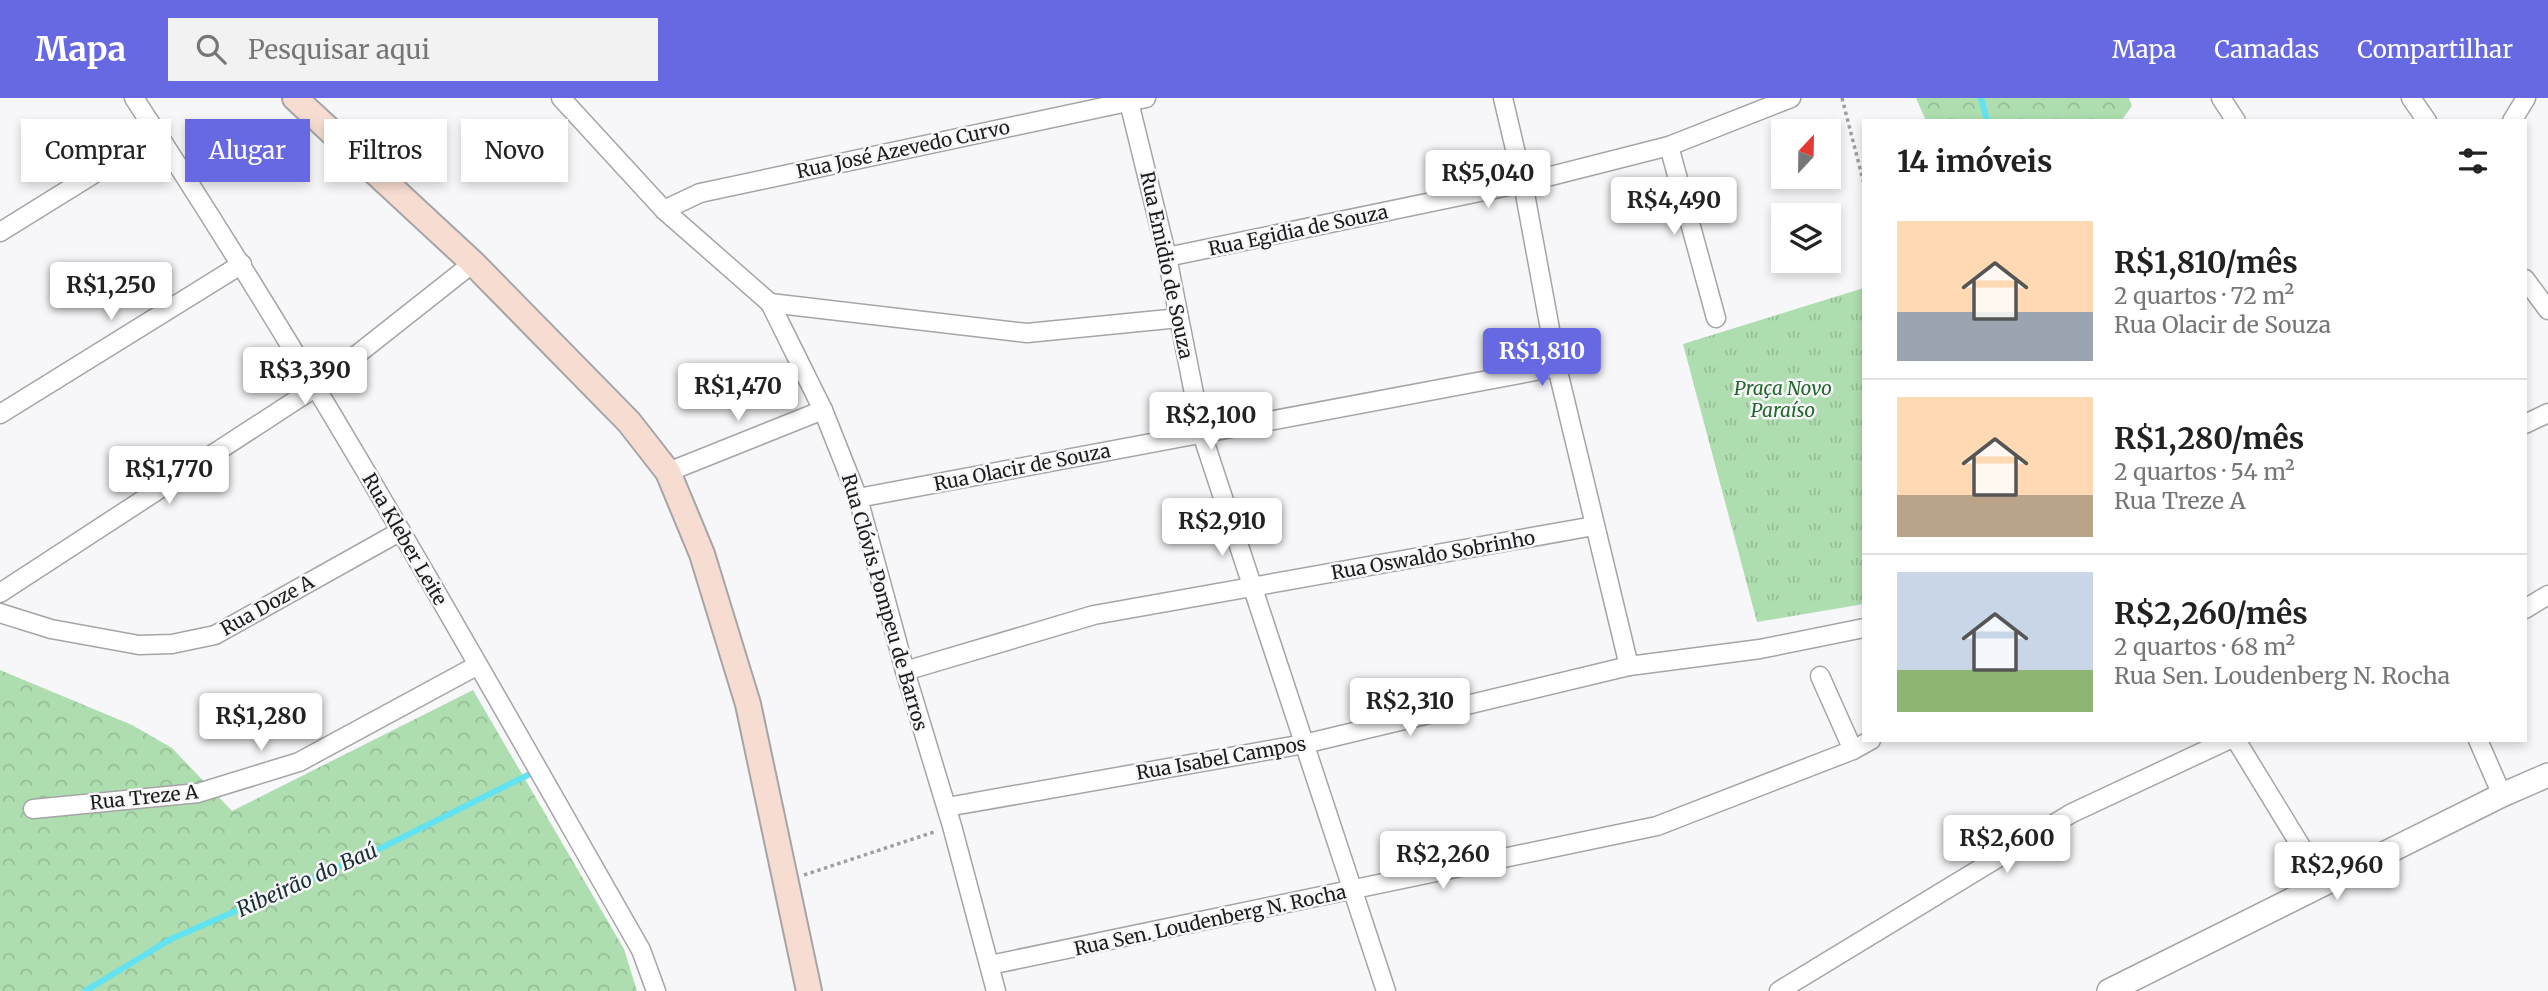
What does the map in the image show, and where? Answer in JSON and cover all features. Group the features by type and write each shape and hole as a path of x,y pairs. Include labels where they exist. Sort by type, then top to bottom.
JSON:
{"main road":[{"path":"295,98 473,263 629,422 668,472 702,554 748,704 809,991"}],"street":[{"name":"Rua Kleber Leite","path":"134,98 148,119"},
{"path":"1503,98 1523,183 1557,367 1629,666"},
{"name":"Rua Egidia de Souza","path":"1167,257 1523,183 1669,146 1791,98"},
{"path":"2221,98 2235,119"},
{"path":"2412,98 2426,119"},
{"path":"2513,119 2526,98"},
{"name":"Rua Clóvis Pompeu de Barros","path":"565,99 664,210 770,303 823,410 858,498 905,671 947,807 996,991"},
{"name":"Rua José Azevedo Curvo","path":"664,210 699,193 1135,99"},
{"name":"Rua Emidio de Souza","path":"1135,99 1202,434 1386,991"},
{"path":"1669,146 1716,318"},
{"name":"Rua Kleber Leite","path":"171,154 242,264 401,531 641,950 656,991"},
{"path":"0,232 81,182"},
{"path":"0,593 316,387 473,263"},
{"path":"0,414 242,264"},
{"path":"2527,282 2548,310"},
{"path":"770,303 1027,332 1180,318"},
{"name":"Rua Olacir de Souza","path":"858,498 1557,367"},
{"path":"668,472 823,410"},
{"path":"2527,423 2548,413"},
{"name":"Rua Oswaldo Sobrinho","path":"905,671 1094,615 1594,526"},
{"name":"Rua Doze A","path":"0,613 51,629 139,645 172,645 215,635 401,531"},
{"path":"2527,608 2548,595"},
{"name":"Rua Isabel Campos","path":"947,807 1304,744 1629,666 1772,647 1862,628"},
{"name":"Rua Treze A","path":"33,809 198,793 299,762 478,665"},
{"path":"1820,676 1853,750"},
{"name":"Rua Sen. Loudenberg N. Rocha","path":"990,965 1657,826 1867,742"},
{"path":"1779,991 2072,813 2224,742"},
{"path":"2237,742 2323,884"},
{"path":"2479,742 2502,795"},
{"path":"2109,991 2502,795 2548,775"}],"path":[{"path":"1842,98 1862,176"},
{"path":"786,881 952,826"}],"green space":[{"path":"1916,98 2129,98 2132,106 2122,119 1925,119"},
{"name":"Praça Novo Paraíso","path":"1862,289 1862,604 1757,622 1683,344"},
{"path":"0,670 132,725 172,748 232,811 473,690 624,949 637,991 0,991"}],"waterway":[{"path":"1981,98 1986,119"},
{"name":"Ribeirão do Baú","path":"85,991 171,939 375,851 532,773"}]}
